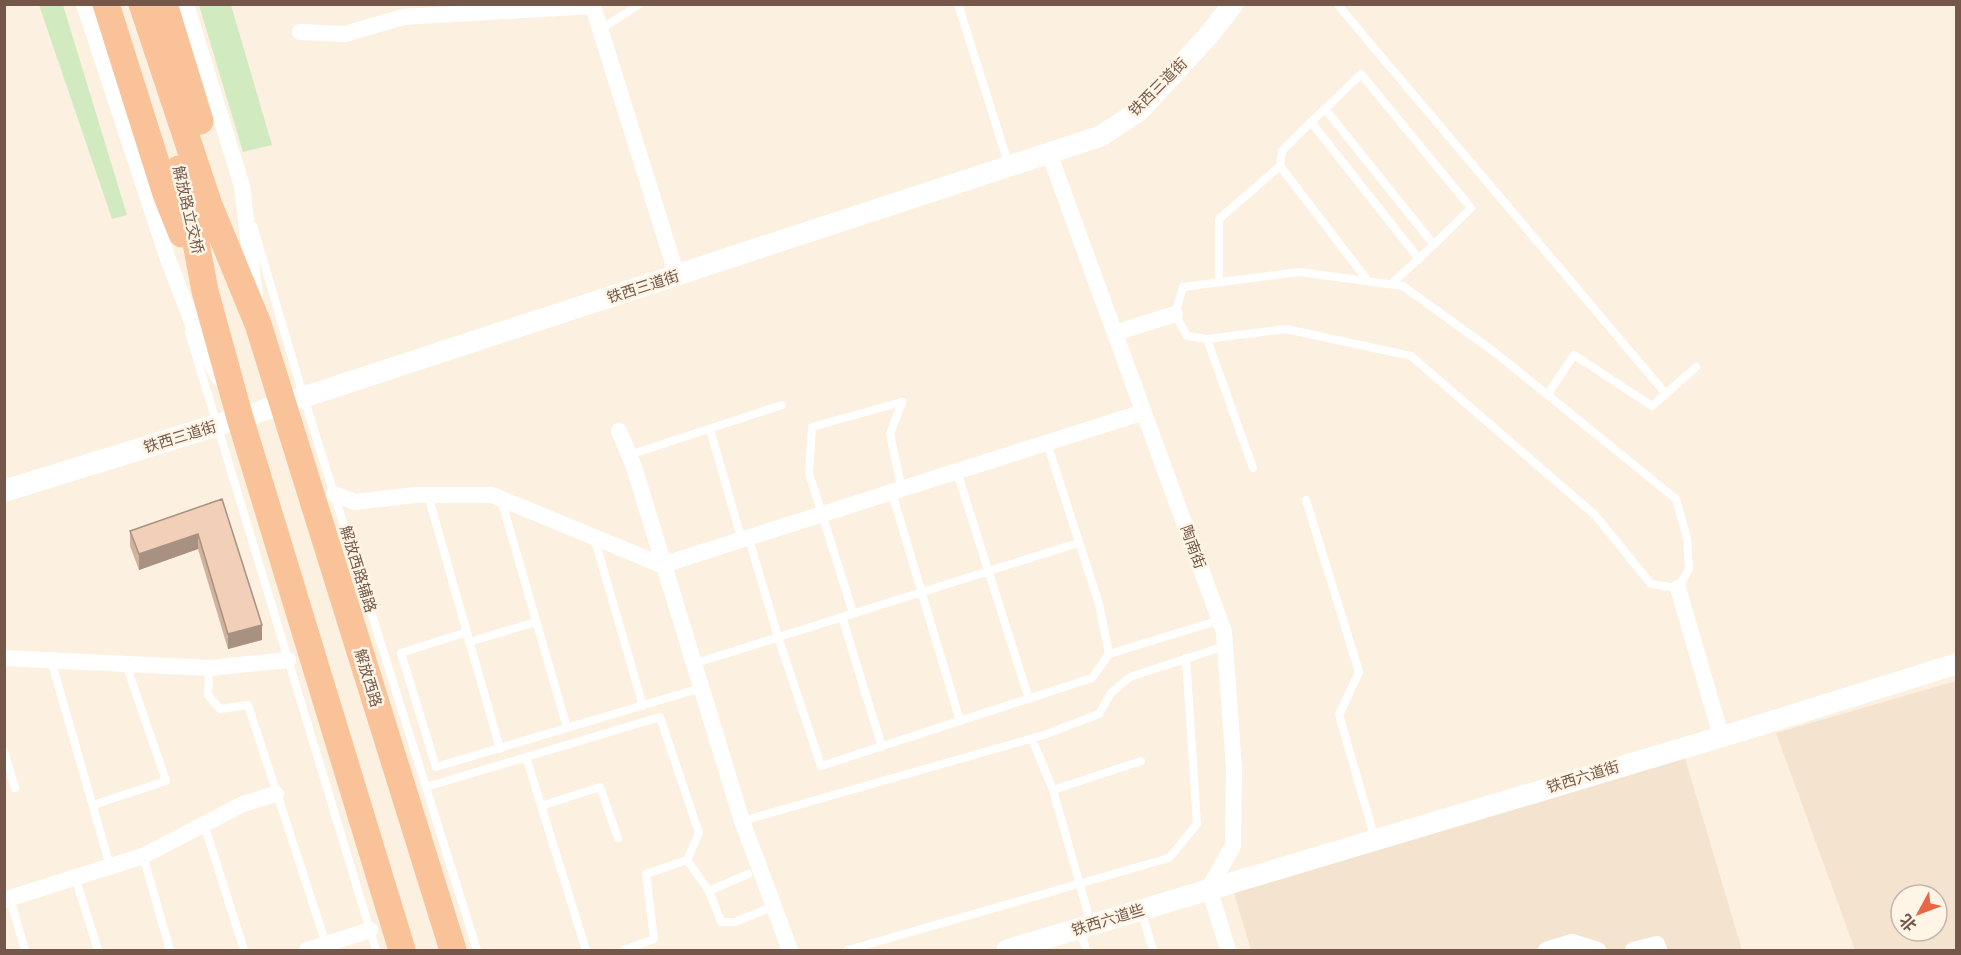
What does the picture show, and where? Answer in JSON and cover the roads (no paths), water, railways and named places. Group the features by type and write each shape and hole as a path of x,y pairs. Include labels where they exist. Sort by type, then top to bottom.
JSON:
{"highway":[{"path":"106,4 166,194 205,291"},
{"name":"解放路立交桥","path":"128,4 187,195 228,422"},
{"name":"解放路立交桥","path":"142,4 209,205 258,324 294,402"},
{"path":"164,4 221,188 258,324"},
{"name":"解放西路","path":"294,402 453,951"},
{"path":"228,422 402,951"}],"main road":[{"name":"铁西三道街","path":"4,491 228,422"}],"street":[{"path":"84,4 168,259 228,422"},
{"path":"186,4 242,186 258,324"},
{"name":"铁西三道街","path":"228,422 1101,136 1138,111 1209,35 1233,4"},
{"path":"300,32 345,34 403,17 593,6 677,276"},
{"name":"陶南街","path":"1049,153 1224,632 1234,768 1233,846 1209,888"},
{"path":"1115,333 1175,314"},
{"path":"334,494 355,502 428,495 492,495 663,565 1144,412"},
{"path":"619,431 629,456 742,820 790,951"},
{"path":"1678,588 1721,736"},
{"path":"4,658 209,668 288,660"},
{"name":"铁西六道街","path":"1209,888 1956,664"},
{"path":"7,899 143,856 243,804 276,794"},
{"path":"1209,888 1228,951"},
{"name":"铁西六道些","path":"1007,951 1209,888"},
{"path":"307,951 327,947 370,930"},
{"path":"1546,951 1572,942 1598,951"},
{"path":"1633,951 1657,944 1659,951"}],"lane":[{"path":"600,30 640,4"},
{"path":"958,4 1009,166"},
{"path":"1337,4 1666,394"},
{"path":"1219,282 1219,219 1280,166 1282,151 1361,74 1471,208 1391,284"},
{"path":"1325,109 1434,245"},
{"path":"1311,122 1419,259"},
{"path":"1280,166 1368,281"},
{"name":"解放西路辅路","path":"242,186 294,402 334,494 477,951"},
{"path":"168,259 228,422 288,660 376,951"},
{"path":"1299,272 1368,281 1403,286 1497,354 1676,499 1687,537 1689,569 1678,588 1651,584 1595,515 1411,356 1286,329 1207,339 1187,336 1175,314 1183,287 1299,272"},
{"path":"1207,339 1253,468"},
{"path":"1547,395 1574,355 1652,406 1696,367"},
{"path":"853,614 809,473 812,427 902,402 890,434 897,491 922,591 960,721"},
{"path":"629,456 782,405"},
{"path":"710,429 821,766 1092,678 1109,654 1220,620"},
{"path":"1047,443 1099,604 1109,654"},
{"path":"957,472 1029,699"},
{"path":"428,495 500,749"},
{"path":"501,499 567,728"},
{"path":"1306,500 1359,672 1339,715 1376,839"},
{"path":"594,537 643,706"},
{"path":"693,664 1078,543"},
{"path":"842,617 882,747"},
{"path":"469,642 537,622"},
{"path":"467,632 401,653 436,767 701,688"},
{"path":"742,820 1032,739 1099,714 1111,693 1130,677 1225,646"},
{"path":"848,951 1169,858 1197,824 1186,658"},
{"path":"51,660 110,866"},
{"path":"93,805 166,781 126,664"},
{"path":"209,668 208,696 219,709 248,705 327,947"},
{"path":"426,787 660,717 699,832 687,860 646,874 654,939 624,951"},
{"path":"1032,739 1053,790 1081,884 1086,951"},
{"path":"4,752 15,788"},
{"path":"526,757 586,951"},
{"path":"1053,790 1141,761"},
{"path":"541,806 600,787 618,838"},
{"path":"204,824 244,951"},
{"path":"143,856 170,951"},
{"path":"687,860 709,891 721,922 735,922 774,906"},
{"path":"709,891 748,874"},
{"path":"75,878 98,951"},
{"path":"7,899 25,951"},
{"path":"1140,910 1153,951"}]}
